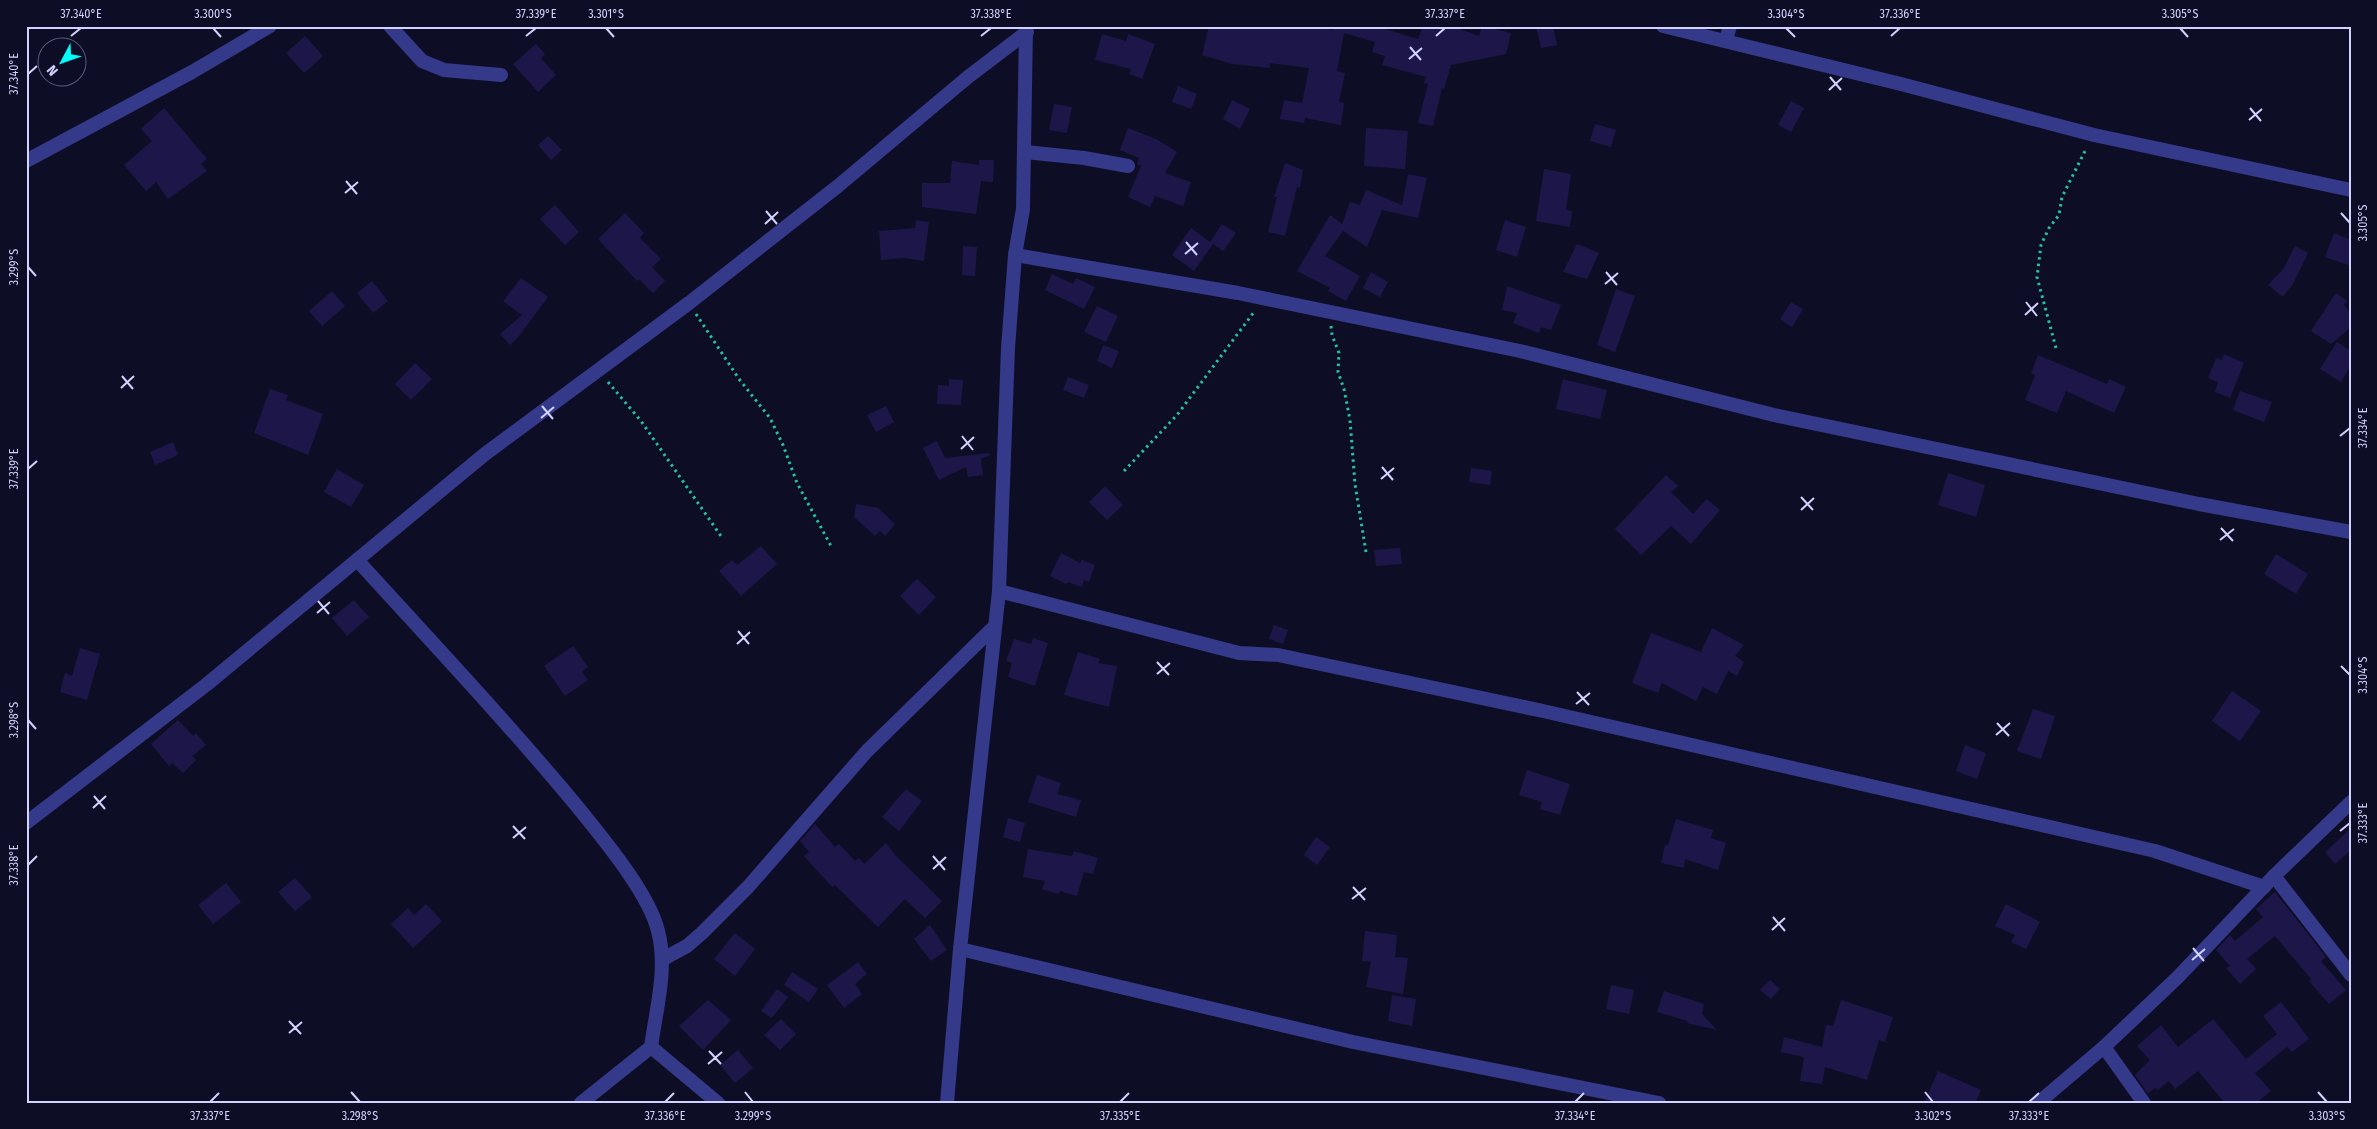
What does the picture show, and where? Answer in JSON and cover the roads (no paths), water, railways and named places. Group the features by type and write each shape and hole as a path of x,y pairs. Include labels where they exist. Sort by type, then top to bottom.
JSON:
{"street":[{"path":"26,161 192,72 270,26"},
{"path":"390,26 422,61 444,70 501,75"},
{"path":"1663,26 1728,33 2094,135 2351,190"},
{"path":"947,1103 960,949 999,591 1008,348 1014,255 1023,209 1027,29"},
{"path":"26,823 206,685 485,454 689,303 838,186 1027,29"},
{"path":"1025,152 1084,158 1128,166"},
{"path":"1014,255 1264,299 1520,351 1774,415 2199,504 2351,532"},
{"path":"357,560 518,735 608,844 646,902 658,930 663,959 651,1047 581,1103"},
{"path":"999,591 1239,653 1278,655 1543,710 2155,851 2264,887"},
{"path":"663,959 687,946 748,887 867,751 995,626"},
{"path":"2038,1103 2104,1047 2178,977 2274,876 2351,802"},
{"path":"2274,876 2351,975"},
{"path":"960,949 1352,1042 1659,1103"},
{"path":"651,1047 718,1103"},
{"path":"2104,1047 2144,1103"}]}
